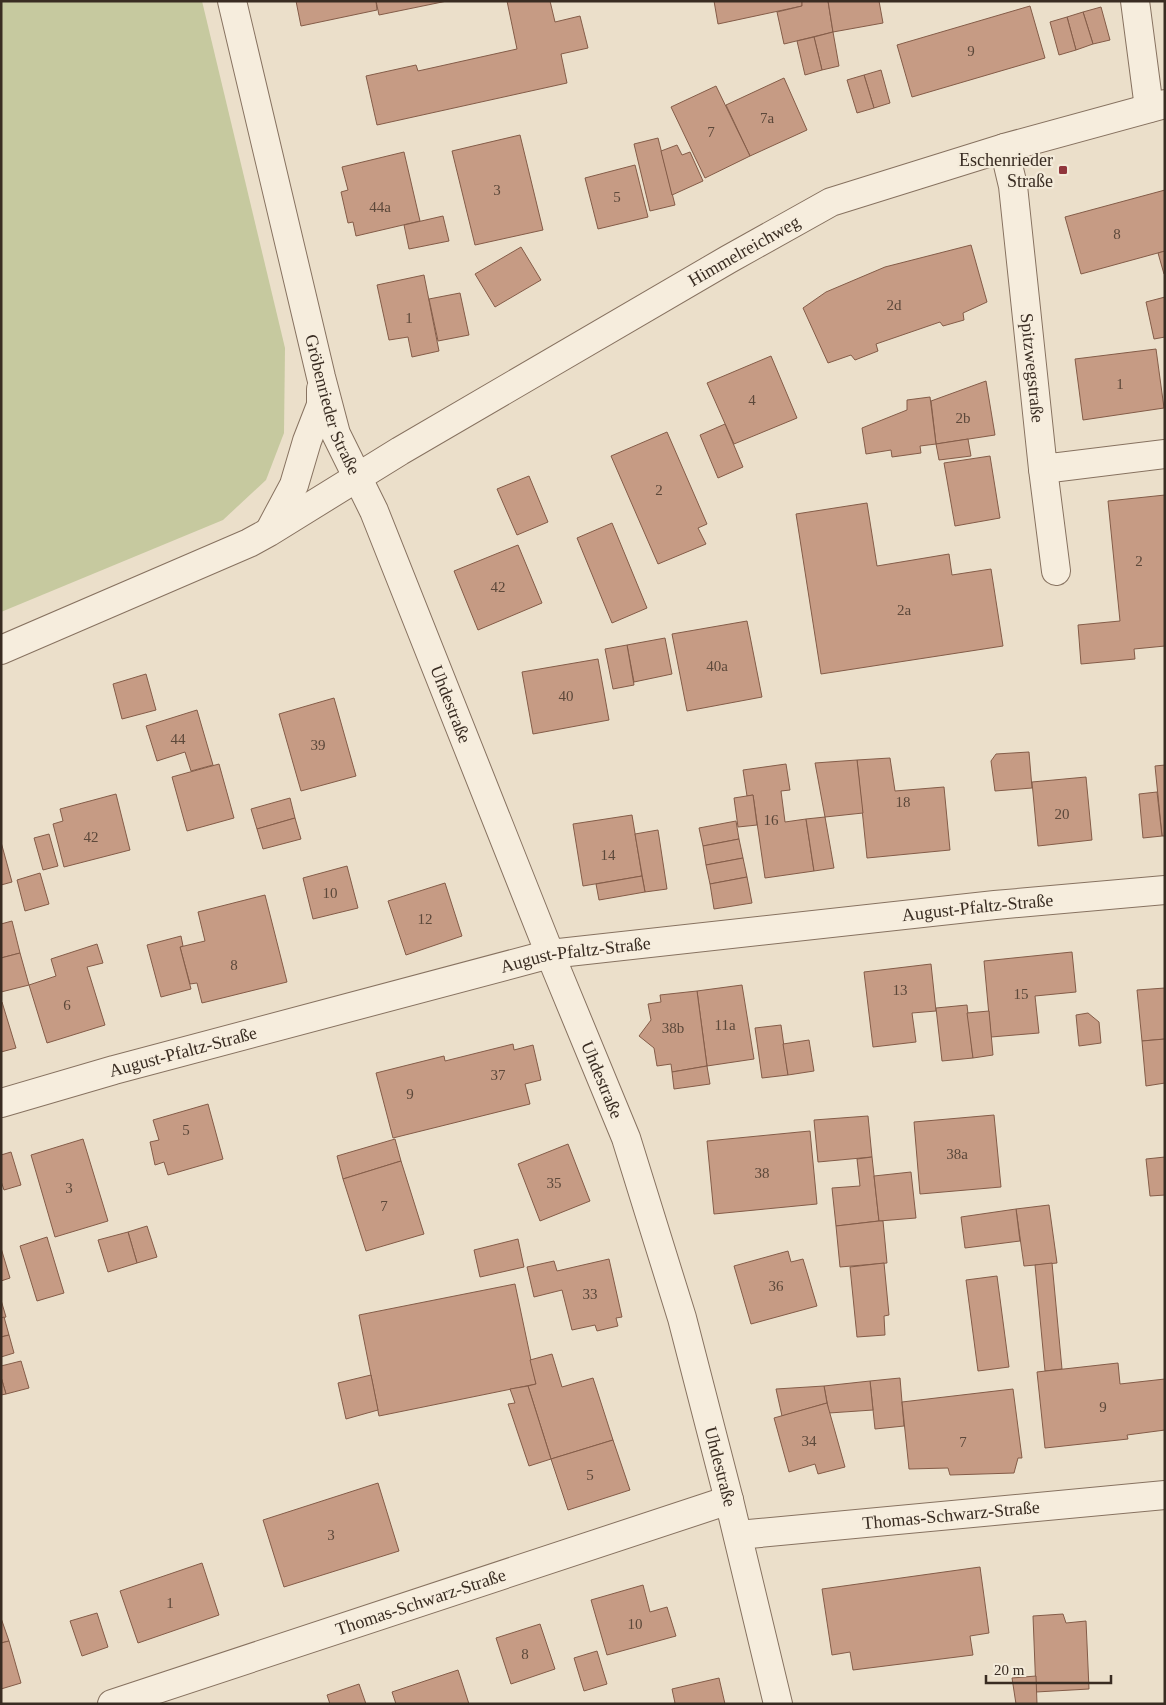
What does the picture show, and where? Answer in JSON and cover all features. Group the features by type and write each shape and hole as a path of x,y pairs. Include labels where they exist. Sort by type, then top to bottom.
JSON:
{"street":[{"name":"Gröbenrieder Straße","path":"1,650 249,543 358,477 336,434 232,1"},
{"path":"1136,1 1157,106"},
{"name":"Himmelreichweg","path":"358,477 720,264 831,202 1004,148 1157,106"},
{"name":"Spitzwegstraße","path":"1004,148 1013,186 1056,571"},
{"path":"269,532 294,485 321,405 321,377"},
{"path":"1044,469 1165,454"},
{"name":"Uhdestraße","path":"358,477 374,511 550,954 626,1138 682,1318 738,1535 778,1704"},
{"name":"August-Pfaltz-Straße","path":"1,1103 114,1070 550,954 995,905 1165,890"},
{"name":"Thomas-Schwarz-Straße","path":"738,1535 1165,1495"},
{"name":"Thomas-Schwarz-Straße","path":"112,1704 729,1500"}],"green space":[{"path":"1,1 202,1 285,348 284,433 266,480 223,520 1,612"}],"building":[{"path":"296,1 376,1 377,10 301,26"},
{"path":"376,1 447,1 379,15"},
{"path":"507,1 550,1 555,22 580,16 588,48 561,54 567,83 377,125 366,76 416,65 418,71 517,49"},
{"path":"714,1 802,1 802,6 718,24"},
{"path":"802,1 828,1 833,32 784,44 777,12 802,6"},
{"path":"828,1 879,1 883,23 833,32"},
{"path":"1030,6 1045,58 912,97 897,45"},
{"path":"1101,7 1110,40 1093,44 1083,12"},
{"path":"1083,12 1093,44 1076,50 1067,17"},
{"path":"1067,17 1076,50 1059,55 1050,22"},
{"path":"833,32 839,66 822,70 814,37"},
{"path":"814,37 822,70 805,75 797,41"},
{"path":"881,70 890,103 874,108 864,75"},
{"path":"864,75 874,108 857,113 847,80"},
{"path":"784,78 807,130 750,156 726,105"},
{"path":"716,86 750,156 705,178 671,107"},
{"path":"520,135 543,230 475,245 452,151"},
{"path":"658,138 675,205 650,211 634,144"},
{"path":"677,145 682,155 690,152 703,181 672,195 661,151"},
{"path":"404,152 420,221 356,236 353,222 348,223 341,192 348,190 342,167"},
{"path":"635,165 648,217 598,229 585,178"},
{"path":"1165,190 1165,251 1081,274 1065,217"},
{"path":"443,216 449,241 409,249 404,225"},
{"path":"971,245 987,302 963,313 964,320 943,326 940,322 876,344 878,351 855,360 851,355 828,363 803,308 826,292 885,267"},
{"path":"521,247 541,280 495,307 475,274"},
{"path":"1165,251 1165,274 1164,274 1158,253"},
{"path":"424,275 439,351 412,357 408,337 389,340 377,285"},
{"path":"460,293 469,335 438,341 429,299"},
{"path":"1165,297 1165,337 1154,339 1146,302"},
{"path":"1156,349 1164,408 1083,420 1075,359"},
{"path":"771,356 797,418 734,444 707,383"},
{"path":"986,381 995,435 936,444 931,401"},
{"path":"930,397 936,444 920,446 921,453 892,457 891,450 866,454 862,428 907,410 907,400"},
{"path":"725,424 743,467 718,478 700,435"},
{"path":"667,432 707,524 698,528 706,544 658,564 611,456"},
{"path":"968,439 971,456 939,460 936,444"},
{"path":"990,456 1000,518 955,526 944,463"},
{"path":"529,476 548,522 517,535 497,489"},
{"path":"1165,495 1165,646 1134,649 1135,659 1081,664 1078,625 1120,621 1108,501"},
{"path":"867,503 877,566 949,554 952,575 991,569 1003,646 821,674 796,514"},
{"path":"612,523 647,608 612,623 577,538"},
{"path":"518,545 542,603 478,630 454,571"},
{"path":"747,621 762,697 687,711 672,634"},
{"path":"665,638 672,674 634,682 627,645"},
{"path":"627,645 634,685 613,689 605,649"},
{"path":"598,659 609,720 533,734 522,672"},
{"path":"146,674 156,710 122,719 113,684"},
{"path":"334,698 356,776 301,791 279,714"},
{"path":"197,710 213,765 191,771 185,752 157,761 146,726"},
{"path":"1029,752 1032,788 995,791 991,761 996,754"},
{"path":"890,758 895,791 944,787 950,850 867,858 857,760"},
{"path":"857,760 863,813 825,817 815,763"},
{"path":"219,764 234,818 187,831 172,777"},
{"path":"786,764 790,790 781,791 785,822 806,819 814,871 765,878 753,795 747,796 743,770"},
{"path":"1165,765 1165,836 1162,836 1155,766"},
{"path":"1086,777 1092,840 1038,846 1032,782"},
{"path":"1157,792 1162,836 1143,838 1139,794"},
{"path":"116,794 130,850 64,867 53,824 63,821 60,809"},
{"path":"753,795 757,825 738,827 734,798"},
{"path":"290,798 295,818 257,829 251,809"},
{"path":"632,815 642,876 583,886 573,824"},
{"path":"825,817 834,868 814,871 806,819"},
{"path":"295,818 301,839 263,849 257,829"},
{"path":"736,821 739,839 703,846 699,828"},
{"path":"658,830 667,889 645,892 635,834"},
{"path":"49,834 58,866 43,870 34,838"},
{"path":"739,839 743,858 706,865 703,846"},
{"path":"1,842 12,882 1,885"},
{"path":"743,858 747,877 710,884 706,865"},
{"path":"347,866 358,908 313,919 303,878"},
{"path":"40,873 49,904 25,911 17,880"},
{"path":"642,876 645,892 599,900 596,884"},
{"path":"747,877 752,903 714,909 710,884"},
{"path":"445,883 462,936 406,955 388,901"},
{"path":"265,895 287,982 202,1003 197,983 190,984 180,947 205,941 198,912"},
{"path":"12,921 20,953 1,958 1,924"},
{"path":"181,936 183,946 180,947 191,989 161,997 147,945"},
{"path":"97,944 103,963 87,967 105,1025 47,1043 29,985 56,976 51,959"},
{"path":"1072,952 1076,992 1035,996 1039,1033 991,1037 984,961"},
{"path":"20,953 29,985 1,992 1,958"},
{"path":"931,964 936,1011 912,1013 916,1042 873,1047 864,972"},
{"path":"742,985 754,1059 707,1066 697,991"},
{"path":"1165,988 1165,1039 1142,1041 1137,990"},
{"path":"697,991 707,1066 672,1072 671,1064 657,1066 654,1048 639,1036 651,1020 648,1004 661,1002 660,995"},
{"path":"1,1003 16,1048 1,1052"},
{"path":"967,1005 973,1058 942,1061 936,1008"},
{"path":"989,1011 993,1055 973,1058 967,1013"},
{"path":"1088,1013 1099,1022 1101,1043 1079,1046 1076,1015"},
{"path":"781,1025 788,1075 762,1078 755,1028"},
{"path":"1165,1039 1165,1083 1146,1086 1142,1041"},
{"path":"809,1040 814,1071 788,1075 783,1044"},
{"path":"513,1044 514,1050 533,1045 541,1080 525,1084 530,1104 393,1138 376,1073 444,1056 445,1061"},
{"path":"707,1066 710,1084 674,1089 672,1072"},
{"path":"208,1104 223,1159 168,1175 164,1162 155,1165 150,1142 159,1140 153,1120"},
{"path":"994,1115 1001,1187 920,1194 914,1122"},
{"path":"868,1116 872,1157 818,1162 814,1120"},
{"path":"810,1131 817,1204 714,1214 707,1141"},
{"path":"83,1139 108,1221 55,1237 31,1155"},
{"path":"395,1139 401,1161 343,1179 337,1156"},
{"path":"568,1144 590,1201 540,1221 518,1164"},
{"path":"11,1152 21,1185 4,1190 1,1181 1,1155"},
{"path":"872,1157 879,1221 836,1226 832,1188 860,1186 857,1159"},
{"path":"1165,1157 1165,1195 1150,1196 1146,1159"},
{"path":"401,1161 424,1234 366,1251 343,1179"},
{"path":"911,1172 916,1218 879,1221 874,1176"},
{"path":"1049,1205 1057,1263 1024,1266 1016,1209"},
{"path":"1016,1209 1020,1241 965,1248 961,1217"},
{"path":"883,1221 887,1263 840,1267 836,1226"},
{"path":"147,1226 157,1257 137,1263 128,1232"},
{"path":"128,1232 137,1263 108,1272 98,1240"},
{"path":"47,1237 64,1293 37,1301 20,1246"},
{"path":"518,1239 524,1267 480,1277 474,1250"},
{"path":"1,1248 10,1278 1,1281"},
{"path":"788,1251 791,1262 803,1259 817,1306 751,1324 734,1266"},
{"path":"609,1259 622,1317 616,1318 618,1326 597,1331 595,1325 572,1330 562,1290 534,1297 527,1267 554,1261 557,1271"},
{"path":"884,1263 889,1315 884,1316 885,1335 857,1337 850,1267"},
{"path":"1052,1263 1062,1369 1045,1371 1035,1265"},
{"path":"997,1276 1009,1367 978,1371 966,1280"},
{"path":"515,1284 536,1384 379,1416 359,1315"},
{"path":"1,1300 6,1317 1,1318"},
{"path":"4,1317 9,1335 1,1337 1,1318"},
{"path":"9,1335 14,1353 1,1357 1,1337"},
{"path":"552,1354 562,1387 593,1378 613,1440 551,1459 528,1386 536,1384 530,1360"},
{"path":"21,1361 29,1388 6,1394 1,1377 1,1366"},
{"path":"1118,1363 1120,1384 1165,1379 1165,1430 1127,1435 1128,1439 1045,1448 1037,1372"},
{"path":"371,1375 378,1410 346,1419 338,1383"},
{"path":"1,1377 6,1394 1,1395"},
{"path":"900,1378 904,1426 875,1429 870,1381"},
{"path":"870,1381 873,1410 829,1413 824,1386"},
{"path":"528,1386 551,1459 529,1466 508,1404 515,1403 510,1389"},
{"path":"824,1386 827,1403 782,1416 776,1389"},
{"path":"1013,1389 1022,1458 1018,1458 1014,1473 950,1475 948,1468 909,1469 902,1402"},
{"path":"827,1403 845,1467 818,1474 815,1464 789,1472 774,1418"},
{"path":"613,1440 630,1490 568,1510 551,1459"},
{"path":"378,1483 399,1551 284,1587 263,1520"},
{"path":"202,1563 219,1615 138,1643 120,1591"},
{"path":"980,1567 989,1633 970,1636 973,1655 853,1670 850,1652 832,1655 822,1589"},
{"path":"643,1585 650,1612 667,1607 676,1636 607,1655 591,1600"},
{"path":"97,1613 108,1647 82,1656 70,1621"},
{"path":"1063,1614 1066,1623 1086,1621 1089,1689 1036,1692 1033,1616"},
{"path":"1,1618 9,1641 1,1643"},
{"path":"540,1624 555,1669 511,1684 496,1638"},
{"path":"9,1641 21,1683 1,1689 1,1643"},
{"path":"597,1651 607,1684 584,1691 574,1658"},
{"path":"458,1670 469,1704 396,1704 392,1692"},
{"path":"1036,1676 1037,1704 1016,1704 1012,1678"},
{"path":"719,1678 725,1704 671,1704 675,1703 672,1689"},
{"path":"359,1684 366,1704 330,1704 327,1695"}],"place":[{"name":"Eschenrieder Straße","path":"1063,170"}]}
